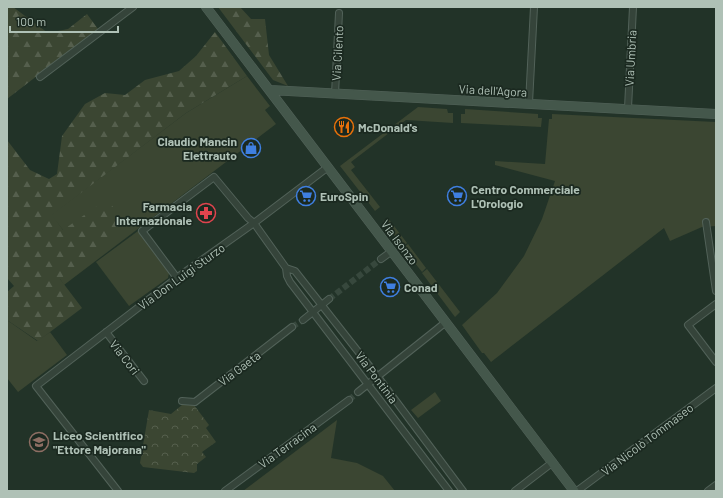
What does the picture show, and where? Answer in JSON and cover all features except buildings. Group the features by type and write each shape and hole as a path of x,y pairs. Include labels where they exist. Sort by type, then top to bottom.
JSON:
{"main road":[{"name":"Via Isonzo","path":"206,7 576,491"},
{"name":"Via dell'Agora","path":"270,90 628,108 716,114"}],"street":[{"path":"40,77 133,7"},
{"path":"529,103 534,7"},
{"name":"Via Umbria","path":"628,108 633,7"},
{"name":"Via Cilento","path":"335,94 339,13"},
{"name":"Via Don Luigi Sturzo","path":"118,491 36,386 177,278 254,223 328,167"},
{"name":"Via Pontinia","path":"177,278 142,231 214,176 248,218 254,223 286,268 287,276 290,282 449,491"},
{"path":"706,222 715,271 716,291"},
{"path":"381,260 392,251"},
{"name":"Via Pontinia","path":"286,268 295,271 322,305 463,491"},
{"path":"303,320 329,299"},
{"path":"716,304 688,325 716,362"},
{"path":"358,392 446,322"},
{"name":"Via Gaeta","path":"182,401 195,402 292,327"},
{"name":"Via Cori","path":"106,332 144,381"},
{"name":"Via Nicolò Tommaseo","path":"576,491 716,388"},
{"name":"Via Terracina","path":"225,491 349,400"},
{"path":"515,491 553,462"},
{"path":"708,491 716,485"}],"green space":[{"path":"7,7 13,7 48,33 68,29 87,14 98,29 7,99"},
{"path":"218,7 240,7 251,19 265,19 269,55 288,86 273,80"},
{"path":"215,32 247,76 186,113 52,215 63,230 107,199 128,227 60,279 82,308 38,341 7,320 7,292 14,286 7,278 7,140 30,170 49,179 57,174 62,136 85,104 105,93 125,95 145,80 179,71 196,56"},
{"path":"247,76 270,106 265,110 276,124 64,285 60,279 63,230 51,215 186,113"},
{"path":"418,107 447,109 448,113 453,113 453,123 406,120 351,162 355,167 351,170 380,207 375,211 340,166"},
{"path":"465,109 538,114 538,118 542,118 541,127 461,123 461,114 465,114"},
{"path":"552,114 716,122 716,226 702,227 670,241 664,228 491,362 484,353 482,353 462,325 497,293 524,256 542,219 555,181 495,165 495,161 545,164 549,119 552,119"},
{"path":"388,218 407,243 403,247 383,221"},
{"path":"138,231 169,273 168,278 129,306 96,262"},
{"path":"408,244 426,268 422,272 403,248"},
{"path":"427,269 460,312 455,317 422,273"},
{"path":"7,320 37,341 50,332 67,355 18,392 7,378"},
{"path":"435,392 441,401 418,418 411,410"},
{"path":"182,405 194,405 209,425 206,428 216,442 202,452 206,457 197,464 197,471 194,473 143,467 140,463 149,410 171,414"},
{"path":"337,420 331,458 357,463 383,476 395,491 243,491"}],"tunnel":[{"path":"329,299 381,259"},
{"path":"292,327 303,320"},
{"path":"349,400 358,392"}],"place":[{"name":"McDonald's","path":"344,127"},
{"name":"Claudio Mancin Elettrauto","path":"251,148"},
{"name":"EuroSpin","path":"306,196"},
{"name":"Centro Commerciale L'Orologio","path":"457,196"},
{"name":"Farmacia Internazionale","path":"206,213"},
{"name":"Conad","path":"390,287"},
{"name":"Liceo Scientifico \"Ettore Majorana\"","path":"39,442"}]}
